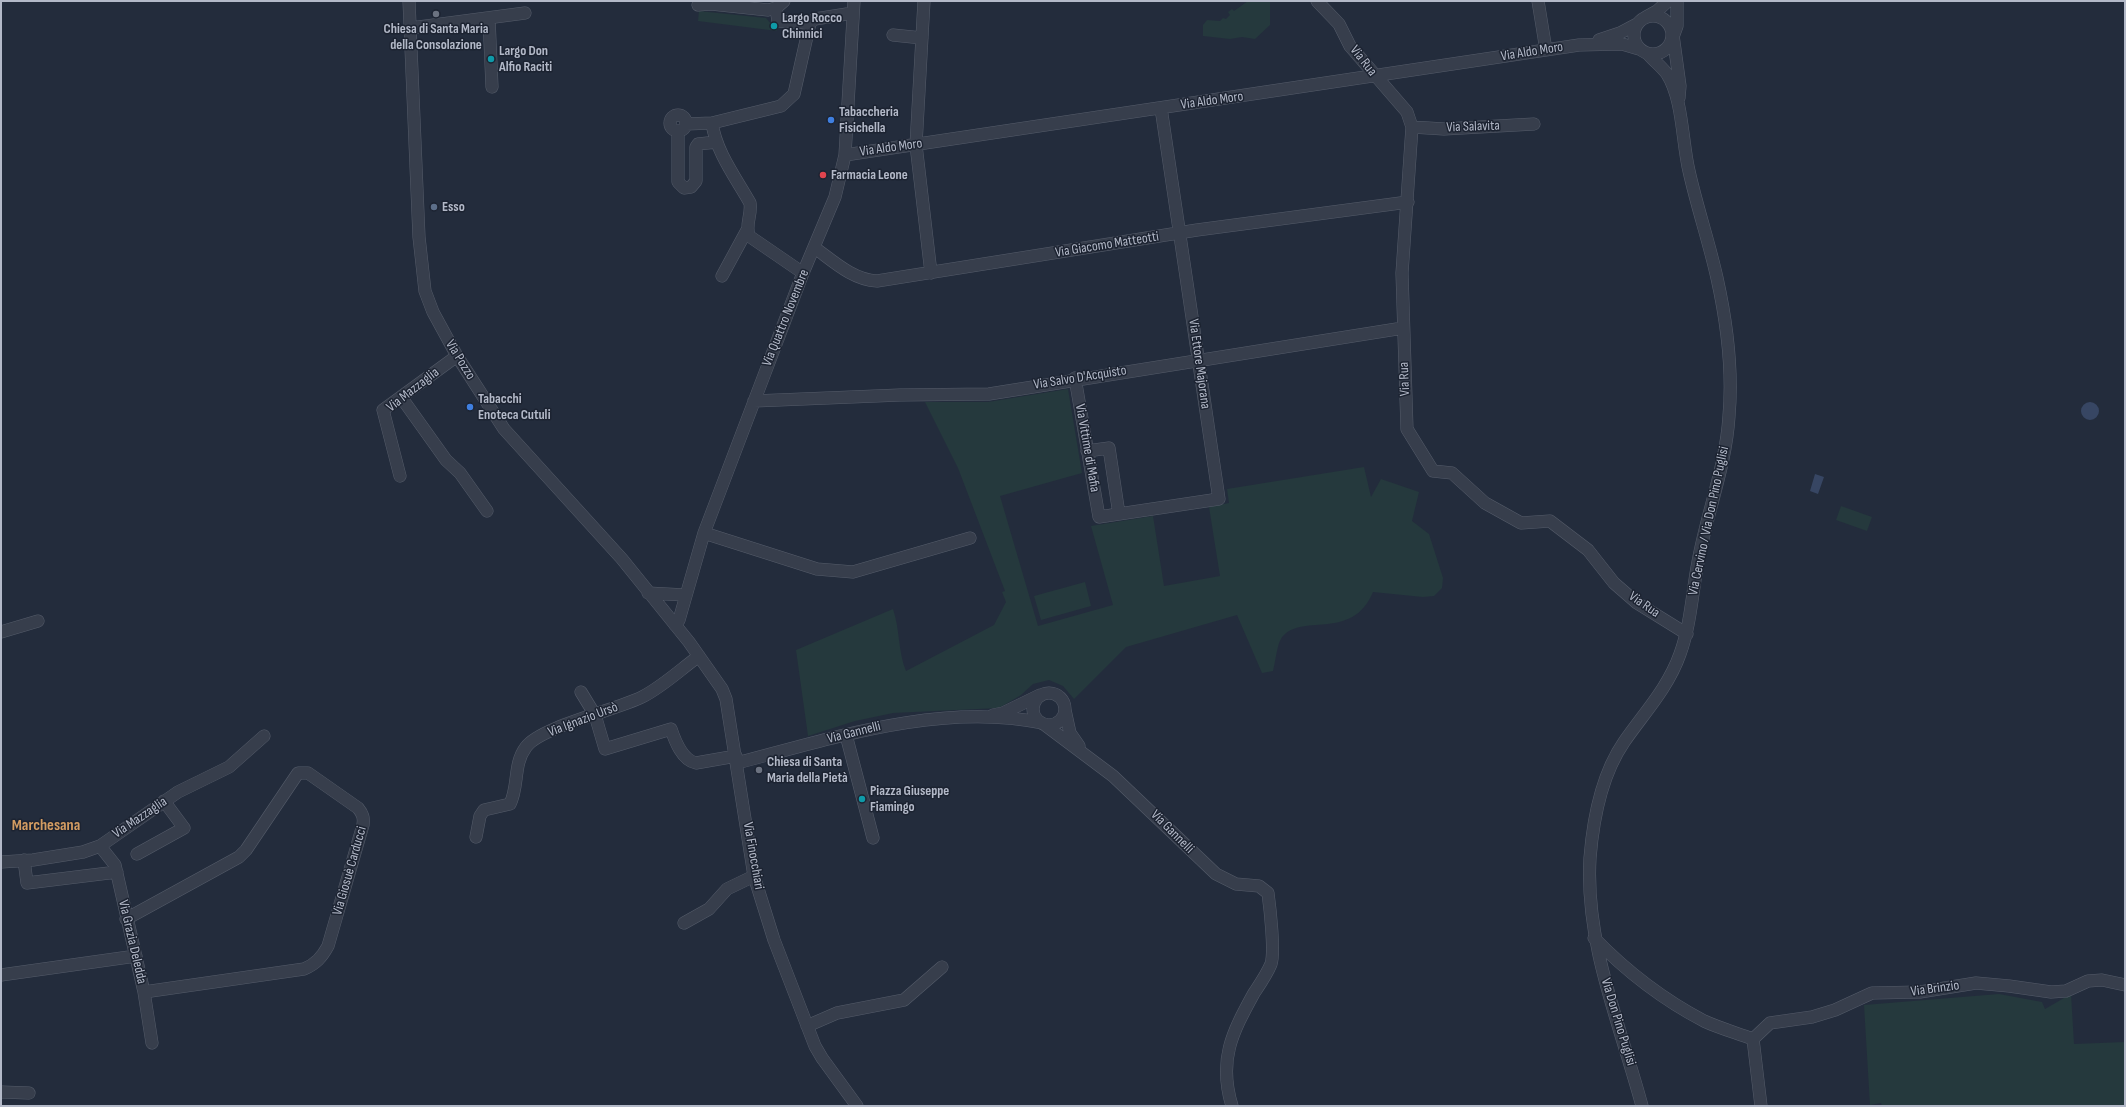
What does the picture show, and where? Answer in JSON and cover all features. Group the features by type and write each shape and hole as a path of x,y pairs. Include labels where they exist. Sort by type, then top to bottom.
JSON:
{"street":[{"name":"Via Pozzo","path":"409,1 417,199 425,291 442,331 504,429 622,559 675,625"},
{"name":"Via Quattro Novembre","path":"675,625 679,620 704,533 803,273 836,197 845,155 854,1"},
{"path":"924,1 916,145 931,273"},
{"name":"Via Rua","path":"1317,1 1339,24 1350,46 1375,77 1407,112 1412,127 1402,273 1407,429 1433,471 1452,473 1485,503 1521,523 1550,521 1588,550 1614,583 1637,603 1687,634"},
{"path":"1538,1 1546,50"},
{"path":"1579,45 1610,37 1657,11 1668,1"},
{"path":"1579,45 1622,44 1644,51 1663,52 1673,36 1677,26 1677,1"},
{"path":"698,5 711,4 768,10 780,5 778,21 810,23"},
{"path":"411,28 526,13"},
{"path":"717,142 698,144 696,147 696,181 691,187 684,188 678,182 682,128 712,123 781,106 788,102 794,94 810,23 815,19 853,13"},
{"path":"1655,16 1663,18 1670,24 1680,86 1678,109 1667,75 1644,51 1634,36 1642,20 1655,16"},
{"path":"489,18 492,87"},
{"path":"893,35 922,38"},
{"name":"Via Aldo Moro","path":"845,155 1375,77 1579,45"},
{"name":"Via Ettore Majorana","path":"1099,517 1219,499 1161,108"},
{"name":"Via Cervino / Via Don Pino Puglisi","path":"1594,938 1591,906 1590,859 1595,823 1602,791 1610,769 1622,745 1670,678 1687,634 1698,560 1725,452 1729,415 1730,376 1724,310 1717,276 1689,172 1678,109"},
{"path":"712,123 717,142 750,203 752,210 747,230 722,276"},
{"name":"Via Salavita","path":"1412,127 1444,129 1534,124"},
{"name":"Via Giacomo Matteotti","path":"815,248 842,268 870,281 931,273 1179,233 1408,202"},
{"path":"747,230 749,236 803,273"},
{"name":"Via Salvo D'Acquisto","path":"754,401 900,395 989,394 1075,378 1403,328"},
{"name":"Via Mazzaglia","path":"400,476 383,410 457,356"},
{"name":"Via Vittime di Mafia","path":"1075,378 1099,517"},
{"path":"401,397 446,460 460,473 487,511"},
{"path":"1088,451 1109,448 1119,514"},
{"path":"704,533 817,569 840,572 853,572 970,538"},
{"path":"648,593 685,595"},
{"path":"1,632 38,621"},
{"name":"Via Finocchiari","path":"675,625 699,656 724,694 754,876 774,940 807,1026 822,1058 857,1106"},
{"name":"Via Ignazio Ursò","path":"476,837 480,816 484,810 510,804 513,798 519,758 527,744 560,726 595,715 643,696 699,656"},
{"path":"581,692 595,715"},
{"path":"1049,693 1061,698 1065,710 1064,715 1056,723 1043,724 1037,720 1032,708 1034,702 1043,694 1049,693"},
{"name":"Via Gannelli","path":"974,718 1003,713 1043,694"},
{"name":"Via Gannelli","path":"1065,710 1070,733 1074,741 1088,756"},
{"name":"Via Gannelli","path":"595,715 605,749 671,729 676,745 691,762 696,763 736,760 906,722 974,718 1017,720 1043,724 1088,756 1132,792 1216,874 1236,884 1259,886 1265,889 1268,894 1271,921 1272,962 1232,1036 1226,1059 1225,1074 1232,1106"},
{"path":"846,735 873,838"},
{"name":"Via Mazzaglia","path":"1,862 83,852 100,846 164,801 229,767 264,736"},
{"name":"Via Giosuè Carducci","path":"126,919 239,857 246,850 298,773 308,773 358,808 362,813 364,819 363,825 328,946 319,960 313,965 304,969 144,992"},
{"path":"137,854 184,828 164,801"},
{"name":"Via Grazia Deledda","path":"100,846 115,865 117,872 126,919 144,992 152,1043"},
{"path":"24,860 27,883 117,872"},
{"path":"684,923 709,909 727,889 754,876"},
{"path":"1594,938 1610,956 1648,987 1705,1021 1753,1039 1758,1068 1761,1106"},
{"name":"Via Don Pino Puglisi","path":"1594,938 1600,966 1642,1106"},
{"path":"1,975 136,956"},
{"path":"807,1026 851,1009 904,1000 942,967"},
{"name":"Via Brinzio","path":"1753,1039 1770,1024 1812,1017 1835,1010 1872,994 1920,992 1976,983 2051,992 2066,991 2088,981 2102,980 2125,984"},
{"path":"1,1092 29,1093"}],"green space":[{"path":"1248,1 1270,1 1270,25 1255,39 1242,37 1230,39 1203,36 1203,25 1207,20 1220,21 1223,18 1226,19 1230,15 1228,12 1232,9 1234,11"},
{"path":"699,11 766,18 777,31 698,21"},
{"path":"1068,389 1082,473 1000,496 1038,626 1113,605 1091,526 1153,516 1164,586 1220,576 1209,507 1229,503 1227,489 1364,467 1371,497 1381,479 1419,492 1412,521 1429,534 1443,578 1442,588 1434,596 1423,597 1373,592 1364,608 1352,617 1339,622 1300,627 1289,631 1281,639 1277,650 1273,671 1262,673 1237,615 1126,647 1074,699 1063,686 1049,680 1033,684 1021,695 999,708 893,713 855,721 808,736 796,650 893,609 897,624 903,664 906,671 994,625 1006,602 1002,592 1005,591 958,468 925,402 988,402"},
{"path":"1841,506 1872,517 1867,531 1836,520"},
{"path":"1085,582 1091,606 1041,620 1034,596"},
{"path":"1999,994 2042,1002 2045,1009 2071,994 2074,1044 2125,1042 2125,1106 1882,1106 1881,1103 1870,1105 1864,1005"}],"water":[{"path":"2090,402 2096,405 2099,411 2096,417 2090,420 2084,417 2081,411 2084,405"},
{"path":"1815,474 1824,477 1818,494 1810,491"}],"place":[{"name":"Chiesa di Santa Maria della Consolazione","path":"436,14"},
{"name":"Largo Rocco Chinnici","path":"774,26"},
{"name":"Largo Don Alfio Raciti","path":"491,59"},
{"name":"Tabaccheria Fisichella","path":"831,120"},
{"name":"Farmacia Leone","path":"823,175"},
{"name":"Esso","path":"434,207"},
{"name":"Tabacchi Enoteca Cutuli","path":"470,407"},
{"name":"Chiesa di Santa Maria della Pietà","path":"759,770"},
{"name":"Piazza Giuseppe Fiamingo","path":"862,799"}],"district":[{"name":"Marchesana","path":"46,826"}]}
